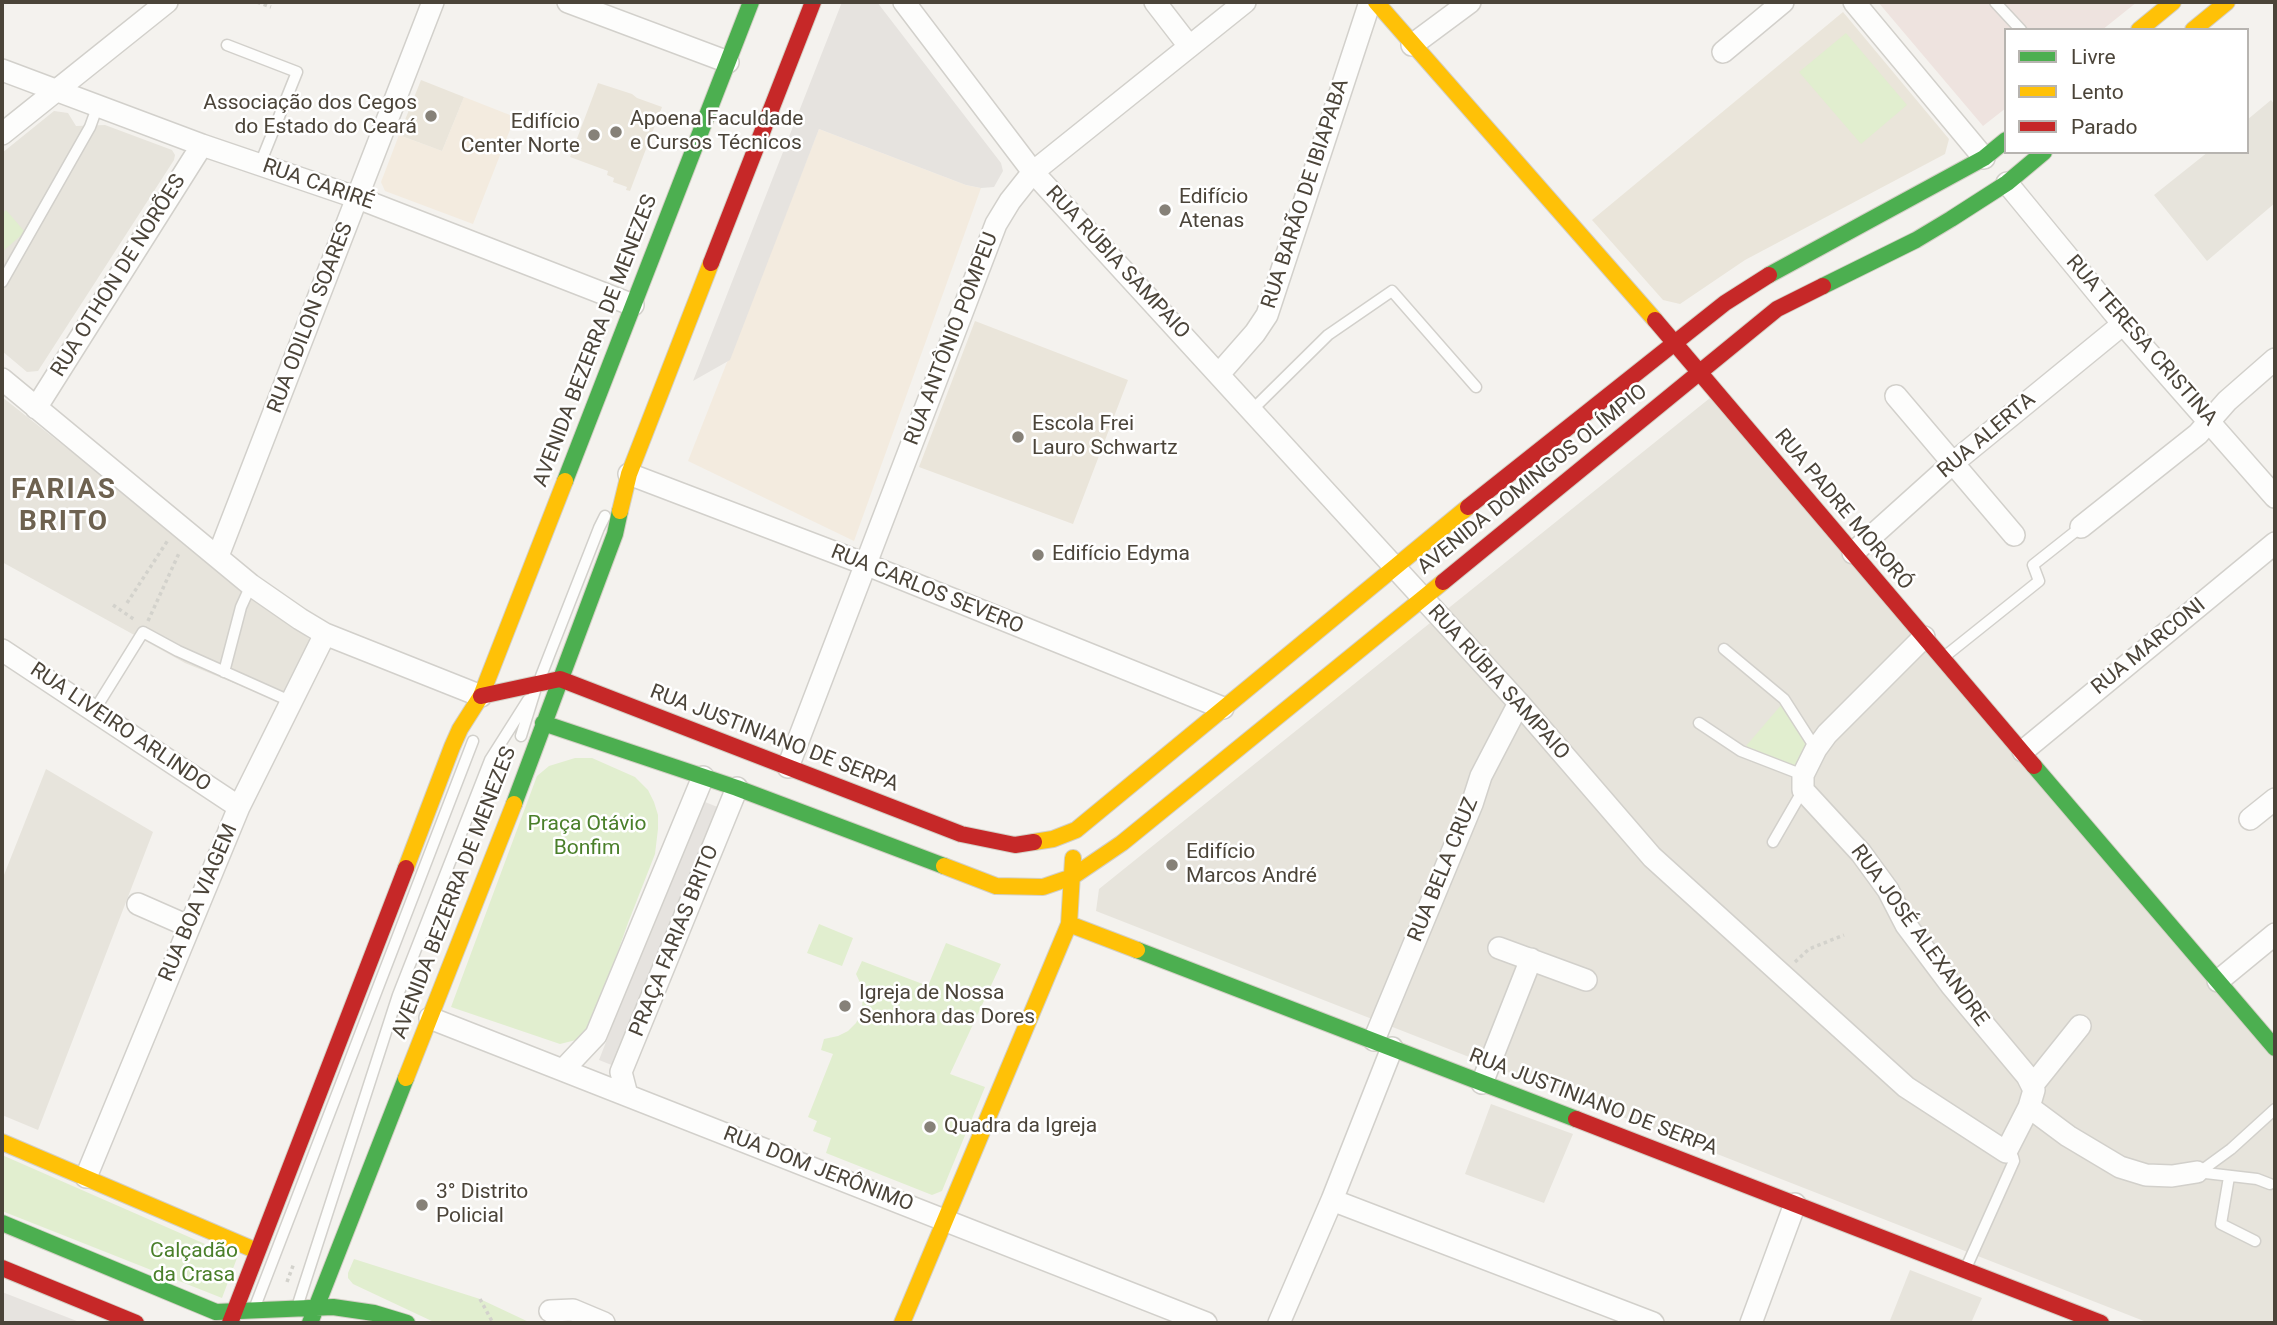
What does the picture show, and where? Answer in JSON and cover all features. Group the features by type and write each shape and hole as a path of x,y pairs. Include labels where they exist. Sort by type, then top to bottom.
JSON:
{"main road":[{"name":"AVENIDA BEZERRA DE MENEZES","path":"232,1317 460,729 481,696 751,2"},
{"name":"AVENIDA BEZERRA DE MENEZES","path":"313,1315 615,534 629,474 813,2"},
{"name":"RUA PADRE MORORÓ","path":"1376,2 1674,343 2275,1048"},
{"path":"2142,28 2174,2"},
{"path":"2195,28 2227,2"},
{"name":"AVENIDA DOMINGOS OLÍMPIO","path":"1053,839 1076,830 1393,567 1751,285 1984,158 2004,142"},
{"name":"AVENIDA DOMINGOS OLÍMPIO","path":"1072,877 1122,843 1777,309 1916,240 2007,183 2042,154"},
{"path":"481,696 559,679"},
{"name":"RUA JUSTINIANO DE SERPA","path":"559,679 1022,855 1053,839"},
{"path":"543,723 737,788 996,886 1050,896"},
{"path":"902,1323 1069,924 1073,855 1077,847 1152,787 1173,766 1188,737"},
{"path":"1022,855 1069,924"},
{"path":"1050,896 1072,877"},
{"name":"RUA JUSTINIANO DE SERPA","path":"1069,924 2101,1323"},
{"path":"2,1142 257,1251"},
{"path":"2,1223 232,1317 313,1315 333,1307 374,1313 407,1323"},
{"path":"2,1268 136,1323"}],"street":[{"path":"2,134 167,2"},
{"name":"RUA ODILON SOARES","path":"218,556 433,2"},
{"path":"568,2 727,62"},
{"name":"RUA RÚBIA SAMPAIO","path":"904,2 1033,172 1519,703 1652,857 1906,1087 2006,1152"},
{"path":"1156,2 1189,46"},
{"name":"RUA ANTÔNIO POMPEU","path":"788,767 996,224 1033,172 1245,2"},
{"name":"RUA BARÃO DE IBIAPABA","path":"1219,374 1267,315 1370,2"},
{"path":"1412,45 1469,2"},
{"path":"1723,52 1783,2"},
{"path":"1854,2 1984,158"},
{"name":"RUA CARIRÉ","path":"2,70 202,145 358,198 633,304"},
{"name":"RUA OTHON DE NORÕES","path":"36,408 202,145"},
{"name":"RUA TERESA CRISTINA","path":"2007,183 2123,324 2275,498"},
{"name":"RUA ALERTA","path":"1853,553 1953,463 2123,324"},
{"path":"2081,527 2198,434 2227,401 2275,359"},
{"path":"2,379 251,585 326,634 481,696"},
{"path":"1896,396 2014,535"},
{"name":"RUA CARLOS SEVERO","path":"629,474 864,564 1223,708"},
{"name":"RUA MARCONI","path":"2023,751 2275,543"},
{"name":"RUA BOA VIAGEM","path":"86,1177 239,807 326,634"},
{"path":"1803,783 1816,749 1827,734 1924,637"},
{"name":"RUA LIVEIRO ARLINDO","path":"2,650 239,807"},
{"name":"RUA BELA CRUZ","path":"1279,1323 1332,1200 1383,1044 1481,776 1519,703"},
{"name":"PRAÇA FARIAS BRITO","path":"564,1070 596,1035 703,777"},
{"name":"RUA JOSÉ ALEXANDRE","path":"1803,783 1861,853 1888,890 1906,925 1951,985 2027,1076 2032,1094 2067,1136 2120,1167 2146,1175 2172,1176 2197,1172"},
{"name":"PRAÇA FARIAS BRITO","path":"627,1095 621,1072 737,788"},
{"path":"2250,819 2275,799"},
{"path":"138,904 188,926"},
{"path":"2218,981 2275,934"},
{"path":"1499,948 1586,980"},
{"path":"1482,1083 1531,959"},
{"name":"RUA DOM JERÔNIMO","path":"429,1018 1206,1323"},
{"path":"2006,1152 2032,1094 2080,1026"},
{"path":"1332,1200 1653,1323"},
{"path":"1751,1323 1795,1204"},
{"path":"550,1311 573,1310 604,1323"}],"lane":[{"path":"1995,2 2019,28"},
{"path":"227,45 297,72 260,164"},
{"path":"2,282 90,127 98,105"},
{"path":"1252,410 1328,335 1392,291 1476,387"},
{"name":"AVENIDA BEZERRA DE MENEZES","path":"519,743 538,684 598,528 629,474"},
{"path":"1942,659 2039,581 2033,565 2081,527"},
{"path":"224,672 241,607 251,585"},
{"path":"94,710 144,632 290,701"},
{"path":"1724,649 1784,699 1816,749"},
{"name":"AVENIDA BEZERRA DE MENEZES","path":"294,1316 386,1029 408,969 490,760 538,684"},
{"name":"AVENIDA BEZERRA DE MENEZES","path":"477,722 481,696"},
{"name":"RUA JOSÉ ALEXANDRE","path":"1699,723 1741,751 1803,783"},
{"name":"AVENIDA BEZERRA DE MENEZES","path":"251,1317 475,734"},
{"path":"1773,842 1803,783"},
{"name":"RUA JOSÉ ALEXANDRE","path":"2197,1172 2231,1149 2275,1109"},
{"path":"1965,1270 2014,1161 2006,1152"},
{"path":"2197,1172 2258,1179 2270,1184"},
{"path":"2229,1177 2221,1224 2255,1241"},
{"name":"AVENIDA BEZERRA DE MENEZES","path":"309,1275 332,1233 342,1207"}],"path":[{"path":"257,2 271,7"},
{"path":"127,603 184,528"},
{"path":"113,605 146,627 184,528"},
{"path":"1782,975 1809,949 1844,935"},
{"path":"480,1299 494,1323"}],"shaded area":[{"path":"842,2 877,2 1001,163 1003,171 994,187 966,185 819,129 730,360 693,381"},
{"path":"1878,2 2137,2 2104,28 2004,28 2004,110 1983,126"},
{"path":"1843,12 1949,139 1945,154 1745,260 1680,304 1663,300 1592,220"},
{"name":"Associação dos Cegos do Estado do Ceará","path":"421,80 464,97 442,151 399,135"},
{"name":"Apoena Faculdade e Cursos Técnicos","path":"598,83 662,107 630,191 626,190 627,187 613,182 614,178 607,175 608,171 570,157"},
{"path":"464,97 515,117 473,224 385,191 381,182 399,135 442,151"},
{"path":"2271,100 2275,105 2275,203 2207,261 2154,195 2205,154 2249,154 2249,118"},
{"path":"54,111 68,113 76,126 105,125 172,150 175,155 38,371 27,372 2,351 2,153"},
{"path":"819,129 966,185 981,188 854,541 688,461"},
{"name":"Escola Frei Lauro Schwartz","path":"975,321 1128,380 1073,524 919,467"},
{"path":"2,397 316,644 285,704 185,663 2,562"},
{"path":"1710,398 2275,1058 2275,1323 2149,1323 1096,911 1099,889"},
{"path":"46,769 153,832 38,1130 2,1115 2,880"},
{"path":"700,800 720,808 619,1068 599,1060"},
{"path":"1491,1104 1573,1134 1544,1203 1465,1174"},
{"path":"1910,1270 1982,1298 1971,1323 1889,1323"},
{"path":"2,1292 82,1323 2,1323"}],"green space":[{"path":"1846,33 1907,105 1861,144 1799,72"},
{"path":"6,210 25,232 2,252 2,214"},
{"path":"1782,704 1812,749 1798,768 1746,746"},
{"name":"Praça Otávio Bonfim","path":"575,758 592,758 635,777 648,790 654,802 658,829 655,854 593,1022 580,1039 560,1044 451,1007 537,776 549,766"},
{"path":"819,924 853,938 842,966 807,953"},
{"path":"946,943 1001,964 950,1074 985,1087 942,1191 932,1195 826,1153 831,1138 813,1131 817,1121 808,1117 833,1054 821,1050 824,1039 848,1031 862,1011 863,989 856,974 862,961 928,986"},
{"name":"Calçadão da Crasa","path":"2,1155 237,1258 222,1298 2,1211"},
{"path":"354,1259 480,1299 531,1323 436,1323 353,1284 348,1273"}],"traffic: fast":[{"path":"565,481 751,2"},
{"path":"1769,275 1984,158 2004,142"},
{"path":"1823,286 1916,240 1951,219 2007,183 2042,154"},
{"path":"514,804 615,534 620,511"},
{"path":"543,723 737,788 944,866"},
{"path":"2034,766 2275,1048"},
{"path":"1137,950 1576,1119"},
{"path":"310,1323 406,1078"},
{"path":"2,1223 216,1312 333,1307 374,1313 407,1323"}],"traffic: slow":[{"path":"1376,2 1655,320"},
{"path":"2141,28 2173,2"},
{"path":"2195,28 2227,2"},
{"path":"620,511 629,474 711,263"},
{"path":"406,868 452,747 481,696 565,481"},
{"path":"1034,842 1053,839 1076,830 1468,507"},
{"path":"944,866 996,886 1043,887 1072,877 1122,843 1443,582"},
{"path":"406,1078 514,804"},
{"path":"1069,924 1073,858"},
{"path":"902,1323 1069,924 1137,950"},
{"path":"2,1142 257,1251"}],"traffic: jam":[{"path":"711,263 813,2"},
{"path":"1468,507 1725,303 1769,275"},
{"path":"1443,582 1777,309 1823,286"},
{"path":"1655,320 2034,766"},
{"path":"481,696 560,679 961,834 1015,845 1034,842"},
{"path":"230,1323 406,868"},
{"path":"1576,1119 2101,1323"},
{"path":"2,1268 136,1323"}],"place":[{"name":"Associação dos Cegos do Estado do Ceará","path":"431,116"},
{"name":"Apoena Faculdade e Cursos Técnicos","path":"616,132"},
{"name":"Edifício Center Norte","path":"594,135"},
{"name":"Edifício Atenas","path":"1165,210"},
{"name":"Escola Frei Lauro Schwartz","path":"1018,437"},
{"name":"Edifício Edyma","path":"1038,555"},
{"name":"Edifício Marcos André","path":"1172,865"},
{"name":"Igreja de Nossa Senhora das Dores","path":"845,1006"},
{"name":"Quadra da Igreja","path":"930,1127"},
{"name":"3° Distrito Policial","path":"422,1205"}],"district":[{"name":"FARIAS BRITO","path":"64,507"}]}
